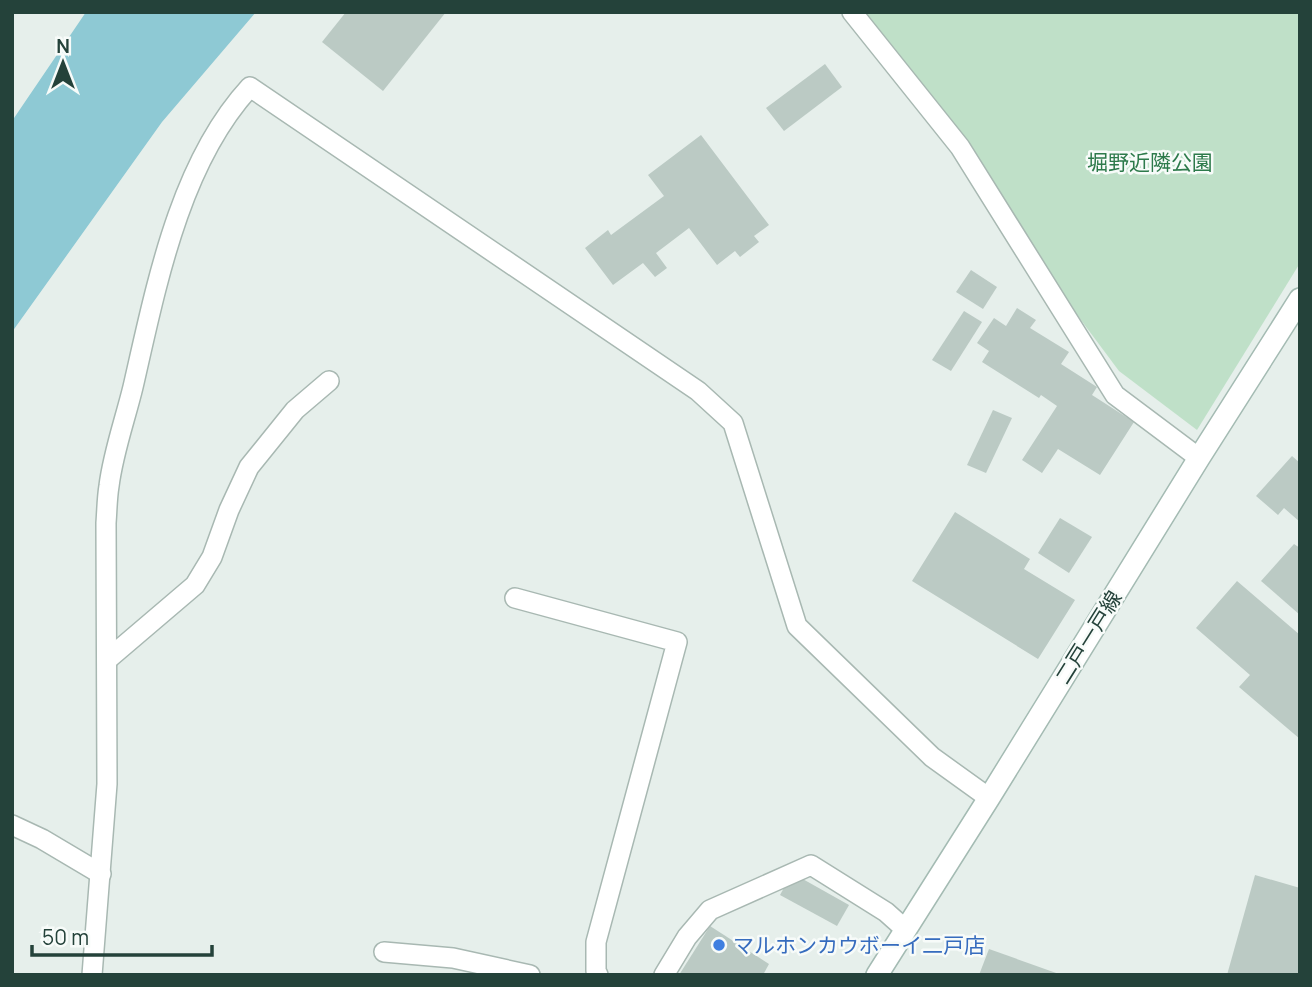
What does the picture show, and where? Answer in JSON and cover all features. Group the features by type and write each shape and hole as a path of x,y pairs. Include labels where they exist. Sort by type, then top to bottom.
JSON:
{"main road":[{"name":"二戸一戸線","path":"877,975 1300,299"}],"street":[{"path":"852,12 960,147 1115,395 1199,458"},
{"path":"92,975 107,784 106,523 109,484 173,231 199,164 233,106 250,88 698,391 733,423 797,626 932,757 989,798"},
{"path":"107,660 195,585 212,557 229,510 249,467 295,410 329,381"},
{"path":"514,598 677,642 596,942 598,975"},
{"path":"12,825 42,839 101,874"},
{"path":"664,975 687,937 710,910 811,865 886,912 905,929"},
{"path":"384,953 453,958 530,975"}],"green space":[{"name":"堀野近隣公園","path":"851,12 1300,12 1300,263 1197,430 1119,371"}],"water":[{"path":"86,12 256,12 162,122 12,332 12,121"}],"building":[{"path":"346,12 446,12 383,91 322,42"},
{"path":"825,64 842,87 784,131 766,108"},
{"path":"701,135 769,225 754,236 759,242 740,257 735,251 717,265 689,228 656,253 667,268 655,277 643,263 613,285 585,248 608,230 611,235 664,196 648,175"},
{"path":"971,270 997,287 983,309 956,292"},
{"path":"1017,308 1036,320 1030,328 1069,352 1061,364 1097,387 1092,395 1134,422 1100,475 1058,449 1042,473 1022,460 1057,406 1041,395 1039,398 982,362 989,351 977,343 994,318 1006,326"},
{"path":"964,311 982,322 951,371 932,360"},
{"path":"993,410 1012,418 986,473 967,465"},
{"path":"1292,456 1300,463 1300,522 1284,508 1278,515 1256,496"},
{"path":"955,512 1030,559 1024,569 1075,600 1038,659 912,581"},
{"path":"1060,518 1092,537 1069,573 1038,553"},
{"path":"1294,544 1300,548 1300,615 1261,581"},
{"path":"1237,581 1300,635 1300,739 1239,687 1250,675 1196,628"},
{"path":"792,873 849,905 837,926 780,895"},
{"path":"1255,875 1300,888 1300,975 1227,975"},
{"name":"マルホンカウボーイ二戸店","path":"710,926 769,964 763,975 679,975"},
{"path":"989,949 1059,974 1059,975 979,975"}],"place":[{"name":"マルホンカウボーイ二戸店","path":"719,945"}]}
